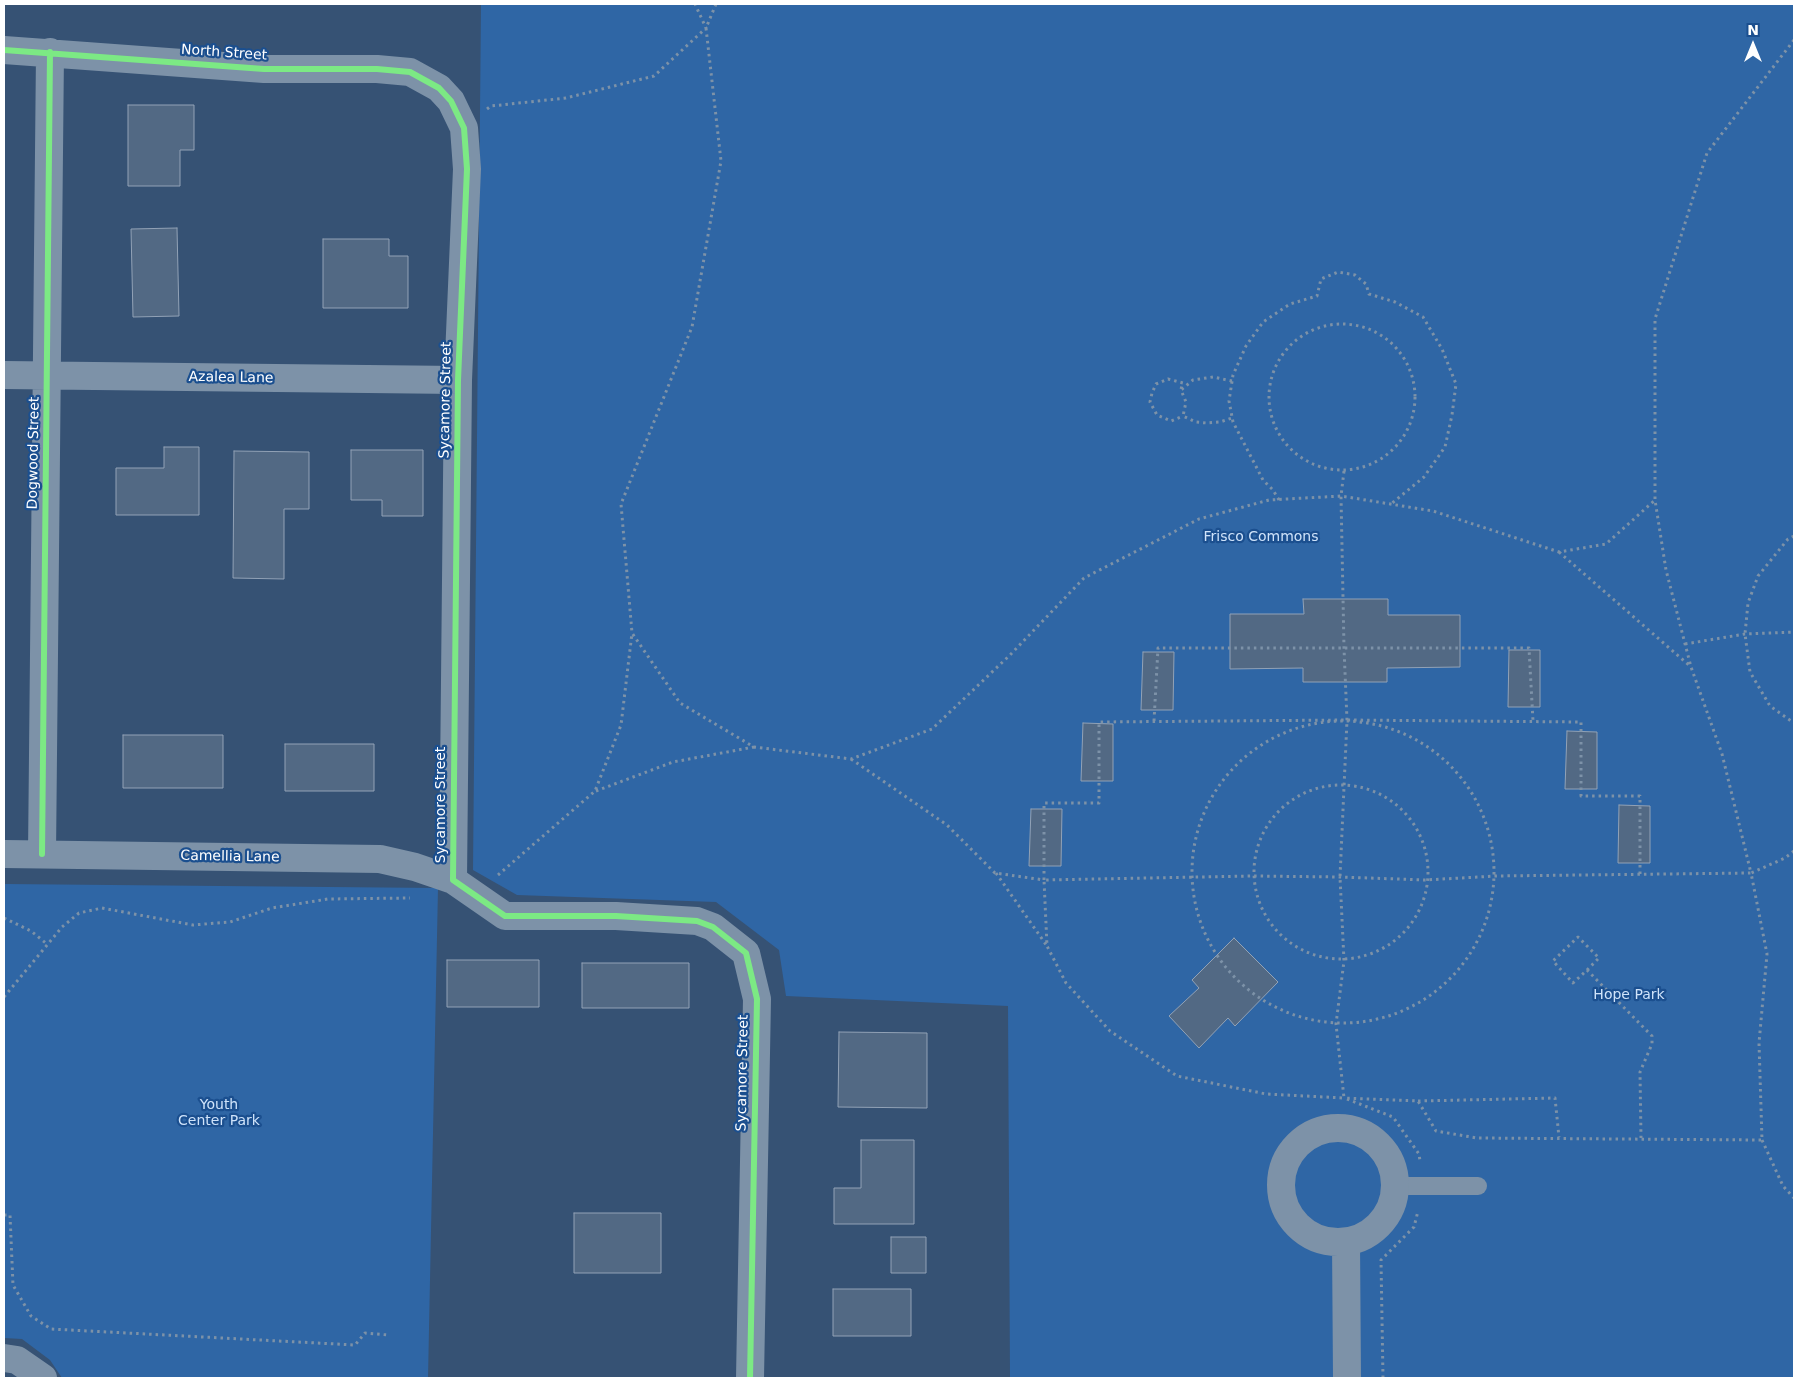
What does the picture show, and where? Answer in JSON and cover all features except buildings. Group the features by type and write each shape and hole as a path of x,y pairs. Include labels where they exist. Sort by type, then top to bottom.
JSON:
{"street":[{"name":"North Street","path":"4,50 264,69 377,69 410,72 440,88"},
{"name":"Dogwood Street","path":"42,854 50,52"},
{"name":"Sycamore Street","path":"440,88 451,101 464,128 467,169 458,380 453,880 505,916 616,916 697,921 713,928 746,953 757,999 750,1378"},
{"name":"Azalea Lane","path":"4,375 458,380"},
{"name":"Camellia Lane","path":"4,854 380,859 415,867 453,880"},
{"path":"1338,1128 1366,1135 1387,1154 1393,1167 1395,1186 1395,1195 1391,1209 1383,1222 1360,1238 1346,1242 1332,1242 1318,1238 1305,1232 1294,1222 1282,1196 1281,1182 1284,1168 1290,1155 1299,1144 1310,1135 1338,1128"},
{"path":"1346,1242 1347,1378"},
{"path":"4,1358 17,1360 43,1378"}],"lane":[{"path":"1395,1186 1478,1186"}],"path":[{"path":"695,4 706,28 721,161 692,327 621,504 632,633 680,703 754,747"},
{"path":"464,128 491,106 566,98 654,76 706,28 716,4"},
{"path":"1794,40 1707,153 1655,319 1655,500 1666,570 1691,667 1722,754 1751,872 1767,954 1759,1043 1762,1140 1783,1186 1794,1198"},
{"path":"1279,500 1273,490 1263,480 1232,418 1229,401 1233,375 1246,346 1263,322 1290,304 1317,296 1321,279 1338,272 1355,275 1366,284 1369,294 1394,302 1423,317 1442,349 1456,384 1446,447 1424,477 1390,504"},
{"path":"1344,323 1369,328 1392,342 1408,362 1416,386 1416,400 1410,426 1394,451 1372,465 1344,471 1318,467 1296,455 1285,444 1272,422 1268,397 1272,372 1289,346 1310,331 1344,323"},
{"path":"1181,390 1193,380 1213,377 1232,381"},
{"path":"1183,416 1186,402 1181,390 1182,383 1168,379 1156,384 1150,402 1157,415 1171,421 1183,416 1196,422 1207,423 1220,422 1232,418"},
{"path":"1344,471 1340,496 1347,720 1340,877 1344,961 1336,1024 1344,1098"},
{"path":"595,792 673,762 754,747 851,759 932,729 1010,655 1084,578 1199,519 1269,500 1340,496 1432,511 1559,552 1691,667"},
{"path":"1559,552 1606,544 1655,500"},
{"path":"1794,536 1788,539 1758,576 1748,603 1745,634 1750,672 1770,706 1794,723"},
{"path":"1685,644 1745,634 1794,632"},
{"path":"1154,721 1158,648 1529,648 1533,721"},
{"path":"1047,946 1044,880 1044,803 1099,803 1099,722 1347,720 1581,722 1581,796 1640,796 1640,874"},
{"path":"1347,720 1375,723 1424,743 1469,790 1475,797 1488,824 1496,876 1491,908 1470,957 1414,1006 1389,1017 1336,1024 1306,1020 1258,999 1212,953 1198,921 1188,877 1206,803 1257,746 1294,728 1347,720"},
{"path":"851,759 947,825 995,872 1047,946 1066,983 1110,1031 1177,1076 1266,1094 1418,1102 1555,1098 1559,1137"},
{"path":"1344,784 1386,795 1409,814 1429,853 1416,920 1395,943 1374,955 1344,961 1308,954 1282,938 1259,906 1253,876 1262,832 1281,807 1313,788 1344,784"},
{"path":"995,872 1044,880 1253,876 1425,880 1496,876 1751,872 1785,858 1794,851"},
{"path":"4,918 32,931 48,944"},
{"path":"1578,937 1599,958 1587,970 1573,983 1552,961 1578,937"},
{"path":"1587,970 1652,1036 1652,1044 1640,1072 1641,1138"},
{"path":"1344,1098 1393,1117 1419,1154 1425,1185 1414,1227 1381,1260 1383,1378"},
{"path":"1418,1102 1436,1131 1476,1138 1559,1137 1762,1140"},
{"path":"4,1215 10,1215 13,1285 31,1316 51,1329 355,1345 365,1334 388,1335"}],"green space":[{"name":"Frisco Commons","path":"481,4 1794,4 1794,1378 1010,1378 1008,1006 786,996 779,950 716,902 517,895 473,870"},
{"name":"Youth Center Park","path":"4,884 438,888 428,1378 62,1378 50,1360 22,1339 4,1338"}],"cycle path":[{"path":"4,50 264,69 377,69 410,72 439,88 451,101 464,128 467,169 458,380 453,880 505,916 616,916 697,921 713,927 746,953 757,999 750,1378"},
{"path":"42,854 50,52"}],"park label":[{"name":"Hope Park","path":"1629,995"}]}
